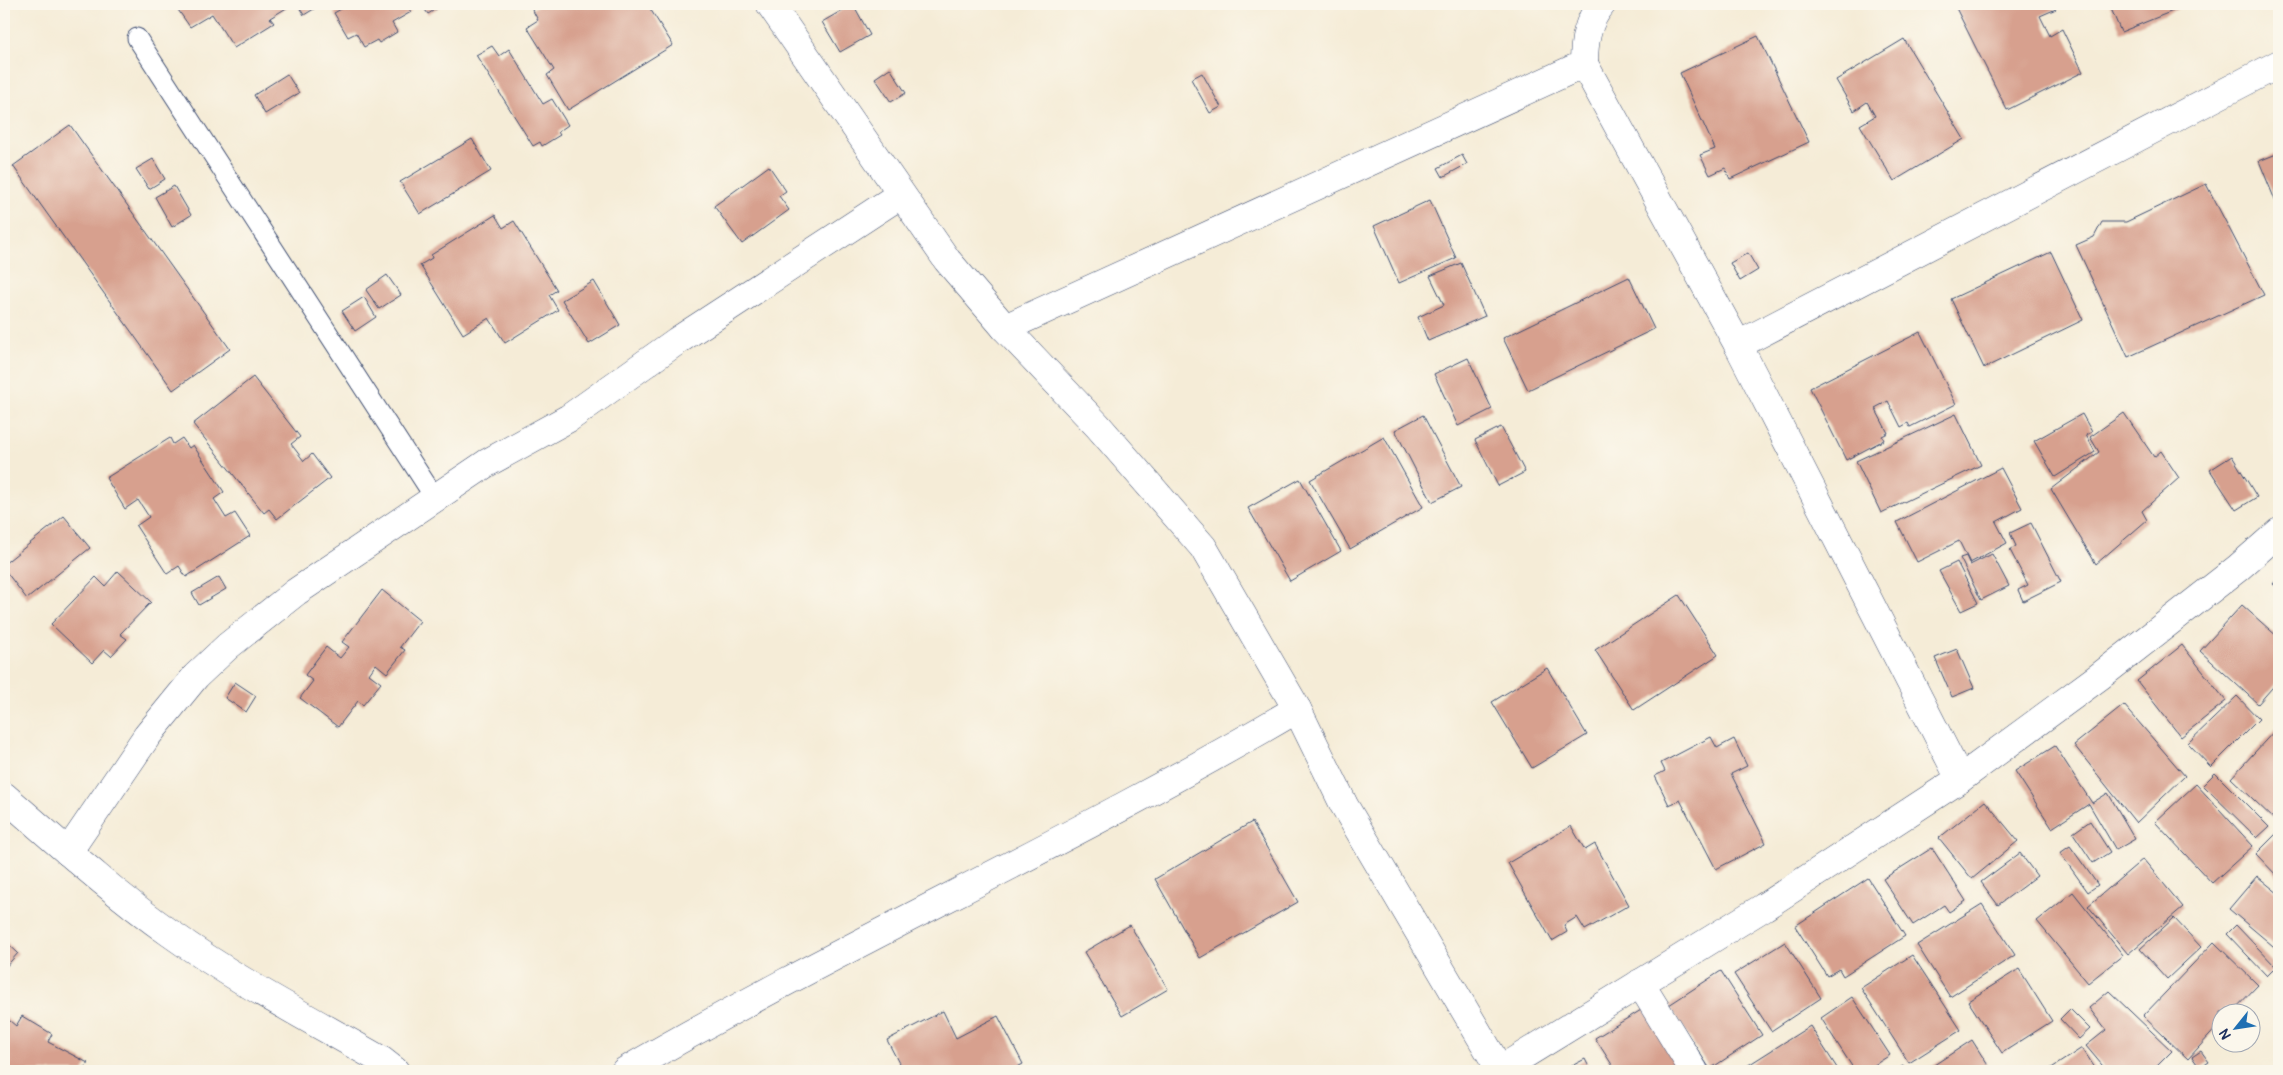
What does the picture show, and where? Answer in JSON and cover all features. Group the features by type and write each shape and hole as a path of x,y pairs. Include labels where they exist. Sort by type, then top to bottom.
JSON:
{"street":[{"path":"770,4 900,195 947,260 1005,328 1098,426 1203,547 1297,709 1344,805 1499,1071 1764,907 1960,780 2100,676 2238,568 2279,532"},
{"path":"1602,4 1590,21 1584,43 1584,64 1738,345 1960,780"},
{"path":"1005,328 1584,64"},
{"path":"1738,345 2279,64"},
{"path":"68,852 147,736 196,676 228,646 296,592 486,464 569,418 677,341 900,195"},
{"path":"625,1071 707,1023 1136,801 1204,764 1297,709"},
{"path":"4,796 68,852 170,933 254,987 381,1060 395,1071"},
{"path":"1640,983 1694,1071"}],"lane":[{"path":"137,38 435,498"}],"building":[{"path":"174,4 293,4 270,18 274,23 234,48 212,14 190,27"},
{"path":"297,4 322,4 304,15"},
{"path":"350,4 406,4 411,12 392,23 397,32 379,43 377,40 364,47 356,33 348,37 334,13"},
{"path":"421,4 444,4 428,14"},
{"path":"541,4 647,4 673,45 568,110 547,75 554,70 527,27 538,20 532,9"},
{"path":"853,4 870,35 840,52 822,22"},
{"path":"1954,4 2053,4 2056,9 2040,16 2050,36 2062,29 2083,72 2007,110"},
{"path":"2109,4 2190,4 2121,32"},
{"path":"1758,36 1809,142 1730,179 1725,168 1710,175 1700,155 1715,149 1680,73"},
{"path":"1904,39 1964,139 1894,181 1860,125 1875,116 1867,102 1854,111 1836,80"},
{"path":"492,46 499,56 509,49 543,104 552,99 568,125 558,132 560,135 542,146 540,142 533,146 476,55"},
{"path":"890,68 906,93 891,102 875,78"},
{"path":"1202,73 1221,107 1210,113 1191,79"},
{"path":"287,74 299,93 265,114 254,95"},
{"path":"70,125 230,349 173,390 13,166"},
{"path":"472,139 491,171 420,214 400,182"},
{"path":"2279,153 2279,210 2259,161"},
{"path":"1462,155 1467,164 1443,177 1438,168"},
{"path":"153,159 165,179 149,189 136,169"},
{"path":"769,166 786,191 779,196 789,210 742,244 714,206"},
{"path":"2206,184 2264,295 2128,357 2076,245 2094,237 2102,222 2126,222"},
{"path":"174,186 191,215 172,227 155,197"},
{"path":"1430,200 1456,258 1399,283 1374,226"},
{"path":"495,215 503,228 514,221 557,290 549,295 558,310 505,343 489,318 463,334 420,265 432,258 431,255"},
{"path":"2051,252 2083,320 1984,368 1951,299"},
{"path":"1748,253 1758,270 1740,281 1730,263"},
{"path":"1461,263 1485,316 1428,341 1418,317 1444,305 1430,276"},
{"path":"387,275 401,295 379,309 366,290"},
{"path":"1629,277 1654,329 1528,390 1503,338"},
{"path":"594,281 620,325 589,344 562,300"},
{"path":"364,297 376,317 355,331 342,311"},
{"path":"1920,332 1956,404 1910,427 1908,423 1901,427 1888,401 1875,408 1888,433 1882,436 1884,440 1846,460 1810,388"},
{"path":"1468,358 1492,409 1458,426 1434,374"},
{"path":"253,377 300,437 291,444 304,461 312,454 330,478 277,519 269,509 264,513 193,424"},
{"path":"2124,413 2154,457 2161,451 2179,478 2142,511 2147,520 2096,564 2051,489 2099,452 2090,437"},
{"path":"1956,414 1981,465 1881,513 1856,461"},
{"path":"2082,414 2092,432 2086,435 2095,452 2055,477 2034,441"},
{"path":"1423,415 1461,487 1432,502 1395,430"},
{"path":"1501,427 1525,472 1498,486 1475,440"},
{"path":"1384,437 1423,507 1350,549 1310,480"},
{"path":"170,438 173,444 182,438 189,448 193,445 224,492 214,499 226,518 235,513 250,536 186,577 179,566 167,574 136,526 149,517 138,500 125,509 106,478"},
{"path":"2232,456 2257,497 2236,510 2210,470"},
{"path":"2001,468 2022,508 1996,522 2007,543 1970,563 1959,541 1917,562 1897,522"},
{"path":"1300,479 1341,551 1290,581 1248,508"},
{"path":"64,516 90,548 27,599 4,569 4,564"},
{"path":"2031,523 2061,582 2023,601 2018,590 2028,585 2010,550 2016,546 2010,533"},
{"path":"1992,554 2009,586 1981,600 1960,558 1966,556 1970,565"},
{"path":"1957,562 1978,603 1961,611 1939,571"},
{"path":"118,571 151,602 120,634 127,639 111,656 104,650 92,663 51,624 96,577 105,586"},
{"path":"219,577 226,589 199,605 192,593"},
{"path":"2279,577 2279,589 2273,584"},
{"path":"382,590 420,621 400,647 405,650 387,673 376,664 369,674 381,683 363,705 358,701 338,727 300,698 313,681 305,675 326,647 340,658 349,647 342,642"},
{"path":"1679,595 1718,655 1634,710 1595,650"},
{"path":"2242,605 2279,638 2279,680 2258,704 2200,651"},
{"path":"2182,645 2226,701 2181,737 2137,681"},
{"path":"1957,649 1974,688 1952,697 1935,658"},
{"path":"1547,668 1587,735 1532,768 1492,702"},
{"path":"235,682 256,696 246,712 225,698"},
{"path":"2237,696 2259,719 2211,767 2188,743"},
{"path":"2124,705 2185,776 2136,823 2074,745"},
{"path":"2277,728 2279,730 2279,817 2276,821 2231,778"},
{"path":"1711,737 1717,748 1734,739 1747,766 1731,774 1766,843 1716,869 1680,800 1669,805 1655,776 1665,771 1661,763"},
{"path":"2055,746 2092,803 2108,793 2135,839 2116,850 2089,804 2052,828 2015,771"},
{"path":"2215,773 2269,827 2257,838 2203,785"},
{"path":"2196,784 2253,846 2212,883 2155,822"},
{"path":"1985,801 2018,841 1972,879 1939,838"},
{"path":"2090,821 2110,852 2093,863 2073,833"},
{"path":"1252,822 1298,902 1200,958 1155,879"},
{"path":"1571,826 1585,850 1595,844 1629,905 1585,930 1577,917 1564,925 1567,932 1552,941 1508,863"},
{"path":"2277,833 2279,834 2279,878 2256,854"},
{"path":"2070,846 2098,885 2088,892 2060,853"},
{"path":"1932,848 1966,901 1949,912 1944,905 1913,925 1883,879"},
{"path":"2020,853 2037,876 1998,905 1981,882"},
{"path":"2143,859 2183,907 2128,954 2088,906"},
{"path":"2257,876 2279,894 2279,951 2229,909"},
{"path":"1868,878 1905,936 1843,976 1839,969 1827,976 1795,926"},
{"path":"2073,892 2123,955 2088,983 2037,921"},
{"path":"1982,904 2015,955 1950,997 1917,945"},
{"path":"2174,918 2201,947 2167,979 2140,949"},
{"path":"1130,925 1168,989 1122,1016 1084,952"},
{"path":"2236,925 2276,967 2267,976 2227,934"},
{"path":"4,940 18,953 4,969"},
{"path":"1785,942 1821,998 1771,1031 1734,974"},
{"path":"2214,942 2258,985 2242,1002 2210,1002 2210,1035 2188,1059 2143,1016"},
{"path":"1912,955 1961,1030 1909,1063 1861,988"},
{"path":"2019,969 2052,1021 2002,1053 1968,1001"},
{"path":"1721,971 1762,1035 1710,1069 1669,1005"},
{"path":"2109,991 2172,1051 2152,1071 2107,1071 2086,1046 2106,1030 2089,1008"},
{"path":"1852,997 1890,1055 1865,1071 1855,1071 1821,1018"},
{"path":"1646,1007 1684,1071 1616,1071 1595,1038"},
{"path":"2070,1009 2090,1029 2079,1039 2060,1019"},
{"path":"943,1011 956,1038 998,1016 1023,1064 1010,1071 903,1071 887,1040"},
{"path":"4,1016 16,1026 22,1016 52,1034 48,1042 88,1063 83,1071 4,1071"},
{"path":"1810,1026 1839,1071 1739,1071"},
{"path":"1972,1040 1989,1067 1983,1071 1925,1071"},
{"path":"2082,1048 2097,1071 2047,1071"},
{"path":"2201,1051 2209,1062 2200,1068 2192,1057"},
{"path":"1585,1059 1591,1071 1562,1071"},
{"path":"1903,1066 1906,1071 1894,1071"}]}
